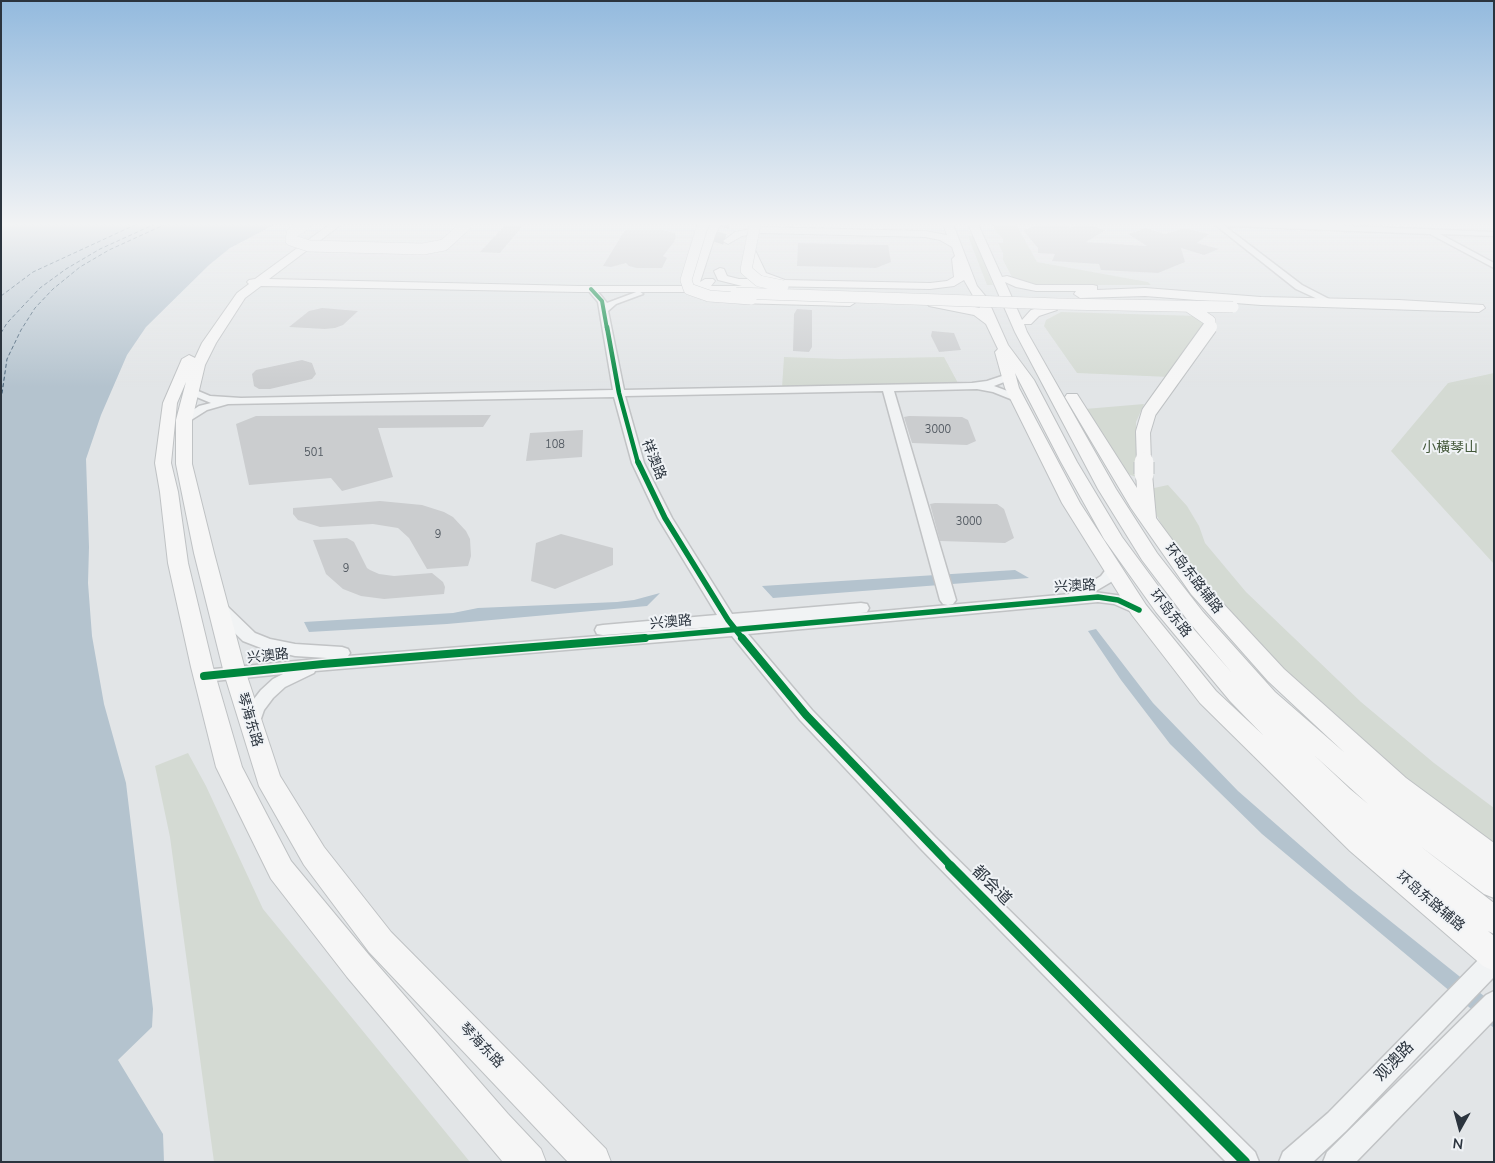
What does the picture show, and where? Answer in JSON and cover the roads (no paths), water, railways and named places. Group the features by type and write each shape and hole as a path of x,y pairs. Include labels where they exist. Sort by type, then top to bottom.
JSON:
{"main road":[{"name":"琴海东路","path":"255,278 215,317 184,368 170,403 163,463 169,492 178,563 203,672 229,767 282,870 358,966 495,1127 528,1162"},
{"name":"琴海东路","path":"257,278 249,284 230,310 209,343 198,365 184,420 184,464 204,553 234,668 268,779 314,856 380,942 593,1162"},
{"path":"687,278 689,289 693,291 709,296 734,299 904,296 956,282 959,278"},
{"path":"696,278 694,284 706,285 709,278"},
{"path":"709,278 715,284 738,290 929,299 1229,305 1404,305"},
{"path":"719,278 720,282 738,290"},
{"path":"723,278 732,281 794,283 904,296 978,312 995,331 1011,329 1017,340 1036,360"},
{"path":"757,278 772,284 813,287 1121,294 1155,297 1192,308 1210,321 1211,325 1208,335 1156,402 1145,423 1142,449 1148,519"},
{"path":"775,278 794,283"},
{"path":"969,278 972,287 984,300"},
{"name":"环岛东路","path":"980,278 984,288 984,300 995,331 1027,380 1068,462 1114,539 1169,614 1238,695 1341,797 1469,903 1494,920"},
{"name":"环岛东路","path":"996,278 1036,360 1107,489 1149,556 1196,618 1267,698 1394,811 1494,885"},
{"path":"1007,279 1020,285 1036,288 1156,289 1239,297 1299,293 1327,300 1404,305"},
{"name":"环岛东路辅路","path":"1007,279 1027,322 1064,384 1148,519 1198,589 1276,675 1397,785 1494,859"},
{"path":"249,284 291,288 904,296"},
{"path":"249,284 594,291 682,299 946,304"},
{"path":"673,292 953,297 969,293 972,287"},
{"path":"230,310 256,294 291,288"},
{"path":"1036,288 1028,291 1032,300 1037,304 1053,307 1384,311"},
{"path":"641,294 738,290 1014,295 1158,292 1261,301 1494,308"},
{"path":"886,293 1494,314"},
{"path":"1027,322 1035,313 1053,307"},
{"name":"环岛东路辅路","path":"995,331 1008,377 1017,398 1071,503 1138,610 1208,697 1360,843 1494,956"},
{"path":"1062,406 1064,384"}],"street":[{"path":"1282,278 1299,293"},
{"name":"祥澳路","path":"594,291 602,301 619,393 638,463 665,518 732,625"},
{"path":"604,310 613,302 641,294"},
{"path":"191,391 208,399 241,400 972,386 989,384 1008,377"},
{"path":"972,386 995,389 1017,398"},
{"path":"888,388 948,600"},
{"path":"184,420 203,408 241,400"},
{"name":"兴澳路","path":"234,668 323,664 732,625 948,600 1092,588 1106,580 1112,570"},
{"name":"兴澳路","path":"203,672 342,653 1069,599 1098,598 1118,600 1138,610"},
{"path":"219,608 249,637 266,644 295,650 342,653"},
{"name":"都会道","path":"732,625 812,722 928,843 1245,1162"},
{"path":"251,725 256,708 267,694 298,672 323,664"},
{"name":"观澳路","path":"1293,1162 1336,1122 1494,960"},
{"name":"观澳路","path":"1337,1162 1494,1003"}],"park label":[{"name":"小橫琴山","path":"1450,449"}]}
